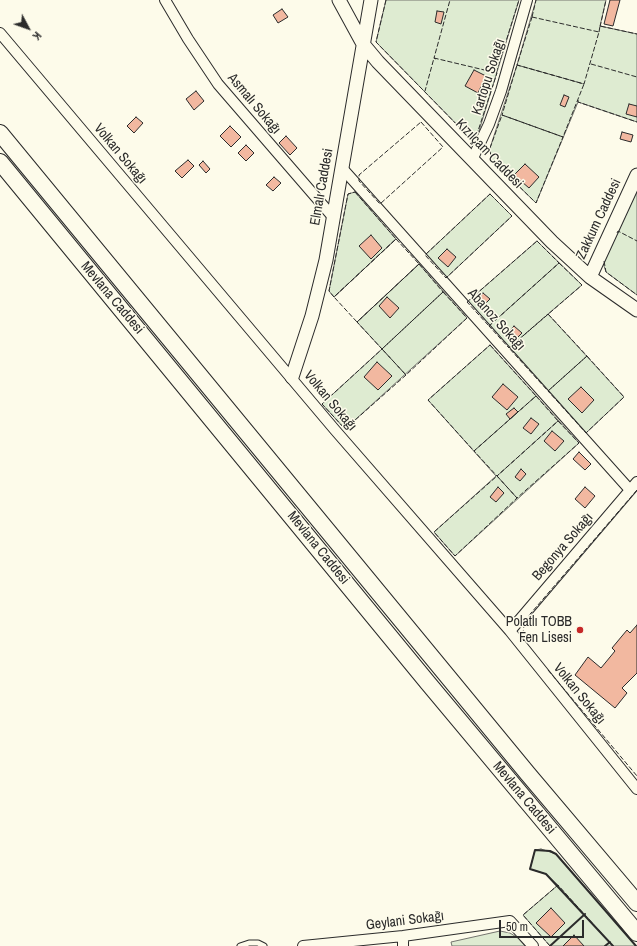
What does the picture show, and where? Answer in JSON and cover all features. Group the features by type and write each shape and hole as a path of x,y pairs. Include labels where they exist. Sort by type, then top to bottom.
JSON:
{"main road":[{"name":"Mevlana Caddesi","path":"0,133 522,768 637,903"},
{"name":"Mevlana Caddesi","path":"0,162 428,683 637,933"}],"street":[{"name":"Asmalı Sokağı","path":"165,0 196,52 218,84 333,217"},
{"name":"Kızılçam Caddesi","path":"339,0 363,44 378,62 472,160 552,242 590,276 637,310"},
{"name":"Elmalı Caddesi","path":"292,377 320,287 371,0"},
{"name":"Kartopu Sokağı","path":"472,160 489,124 501,91 527,0"},
{"name":"Volkan Sokağı","path":"0,33 336,430 510,631 637,789"},
{"name":"Abanoz Sokağı","path":"342,168 630,490"},
{"name":"Zakkum Caddesi","path":"590,276 637,175"},
{"name":"Begonya Sokağı","path":"510,631 637,482"},
{"name":"Geylani Sokağı","path":"303,946 403,941 510,921 533,946"}],"lane":[{"path":"240,946 258,943 264,946"}],"green space":[{"path":"386,0 519,0 479,131 469,137 376,42"},
{"path":"536,0 606,0 600,26 637,34 637,122 578,102 536,203 491,159 490,148"},
{"path":"637,187 637,295 606,272 603,263"},
{"path":"355,192 396,239 334,297 329,291 348,194"},
{"path":"490,194 512,216 446,278 425,255"},
{"path":"537,241 582,285 548,314 624,397 586,433 467,302"},
{"path":"419,264 467,318 345,429 322,404 382,349 357,322"},
{"path":"490,345 579,443 455,556 434,532 496,476 428,400"},
{"path":"541,849 556,854 636,946 550,946 523,915 558,885 546,874 530,869 535,850"},
{"path":"500,931 510,933 518,938 525,946 452,946 451,942"}],"building":[{"path":"610,0 620,0 613,26 604,24"},
{"path":"282,9 288,17 278,23 273,15"},
{"path":"437,11 444,12 441,24 435,22"},
{"path":"474,70 486,76 478,93 465,86"},
{"path":"196,91 204,101 194,110 186,99"},
{"path":"564,95 569,97 565,107 560,105"},
{"path":"629,104 637,106 637,117 626,114"},
{"path":"136,117 143,123 134,133 127,126"},
{"path":"230,126 241,137 231,147 220,136"},
{"path":"622,132 633,135 631,142 620,139"},
{"path":"286,136 297,148 290,155 279,143"},
{"path":"246,145 254,153 246,161 238,153"},
{"path":"188,160 194,166 182,178 175,171"},
{"path":"203,161 210,169 206,173 199,165"},
{"path":"525,164 539,177 529,188 514,175"},
{"path":"274,177 281,183 273,191 266,185"},
{"path":"371,235 382,248 371,259 359,246"},
{"path":"447,249 456,257 448,267 438,258"},
{"path":"483,293 490,299 481,308 475,302"},
{"path":"387,297 399,308 390,318 379,306"},
{"path":"514,326 522,333 514,341 506,334"},
{"path":"377,362 392,376 378,390 364,377"},
{"path":"503,384 518,397 507,410 492,397"},
{"path":"581,387 594,400 582,413 568,399"},
{"path":"514,408 518,412 510,419 506,414"},
{"path":"531,418 539,424 531,434 523,428"},
{"path":"552,431 564,441 555,451 544,441"},
{"path":"579,452 591,464 585,470 573,459"},
{"path":"521,469 526,474 520,481 515,477"},
{"path":"498,487 504,493 496,502 490,497"},
{"path":"585,487 595,496 585,508 575,499"},
{"path":"637,625 637,673 622,688 627,693 615,708 575,675 588,657 601,668 615,651 612,648 627,630 630,633"},
{"path":"551,908 565,923 551,937 536,923"},
{"path":"574,935 584,946 563,946"}],"fence":[{"path":"386,0 376,42 469,137 478,131 497,73 434,58 425,91"},
{"path":"436,59 434,58 450,0"},
{"path":"496,73 519,0"},
{"path":"532,17 536,0"},
{"path":"600,27 606,0"},
{"path":"532,17 599,32 584,84 517,65 532,17"},
{"path":"599,32 600,26 637,34"},
{"path":"591,64 637,77"},
{"path":"517,65 584,84 563,137 502,115 517,65"},
{"path":"578,100 578,102 637,122"},
{"path":"502,115 563,137 536,203 491,159 490,148 502,115"},
{"path":"421,122 443,147 380,204 359,181 359,175 421,122"},
{"path":"355,192 396,239 334,297 329,291 348,194 355,192"},
{"path":"490,194 512,216 446,278 425,255 490,194"},
{"path":"617,233 618,231 637,241"},
{"path":"396,239 419,264 357,322 334,297 396,239"},
{"path":"537,241 559,263 489,326 467,302 537,241"},
{"path":"604,261 606,272 637,295"},
{"path":"559,263 582,285 509,348 489,326 559,263"},
{"path":"419,264 443,292 382,349 357,322 419,264"},
{"path":"443,292 467,318 406,375 382,349 443,292"},
{"path":"548,314 587,356 548,391 509,348 548,314"},
{"path":"490,345 536,396 474,451 428,400 490,345"},
{"path":"382,349 406,375 345,429 322,404 382,349"},
{"path":"587,356 624,397 586,433 548,391 587,356"},
{"path":"536,396 558,421 497,476 474,451 536,396"},
{"path":"558,421 579,443 517,498 497,476 558,421"},
{"path":"497,476 517,498 455,556 434,532 497,476"},
{"path":"524,641 522,639 525,620 637,490"},
{"path":"548,670 637,776"},
{"path":"550,946 523,915 558,885 613,946"}],"wall":[{"path":"613,946 546,874 530,869 535,850 550,851 556,854 636,946"},
{"path":"550,946 585,914"},
{"path":"605,946 610,942"}],"place":[{"name":"Polatlı TOBB Fen Lisesi","path":"580,630"}]}
